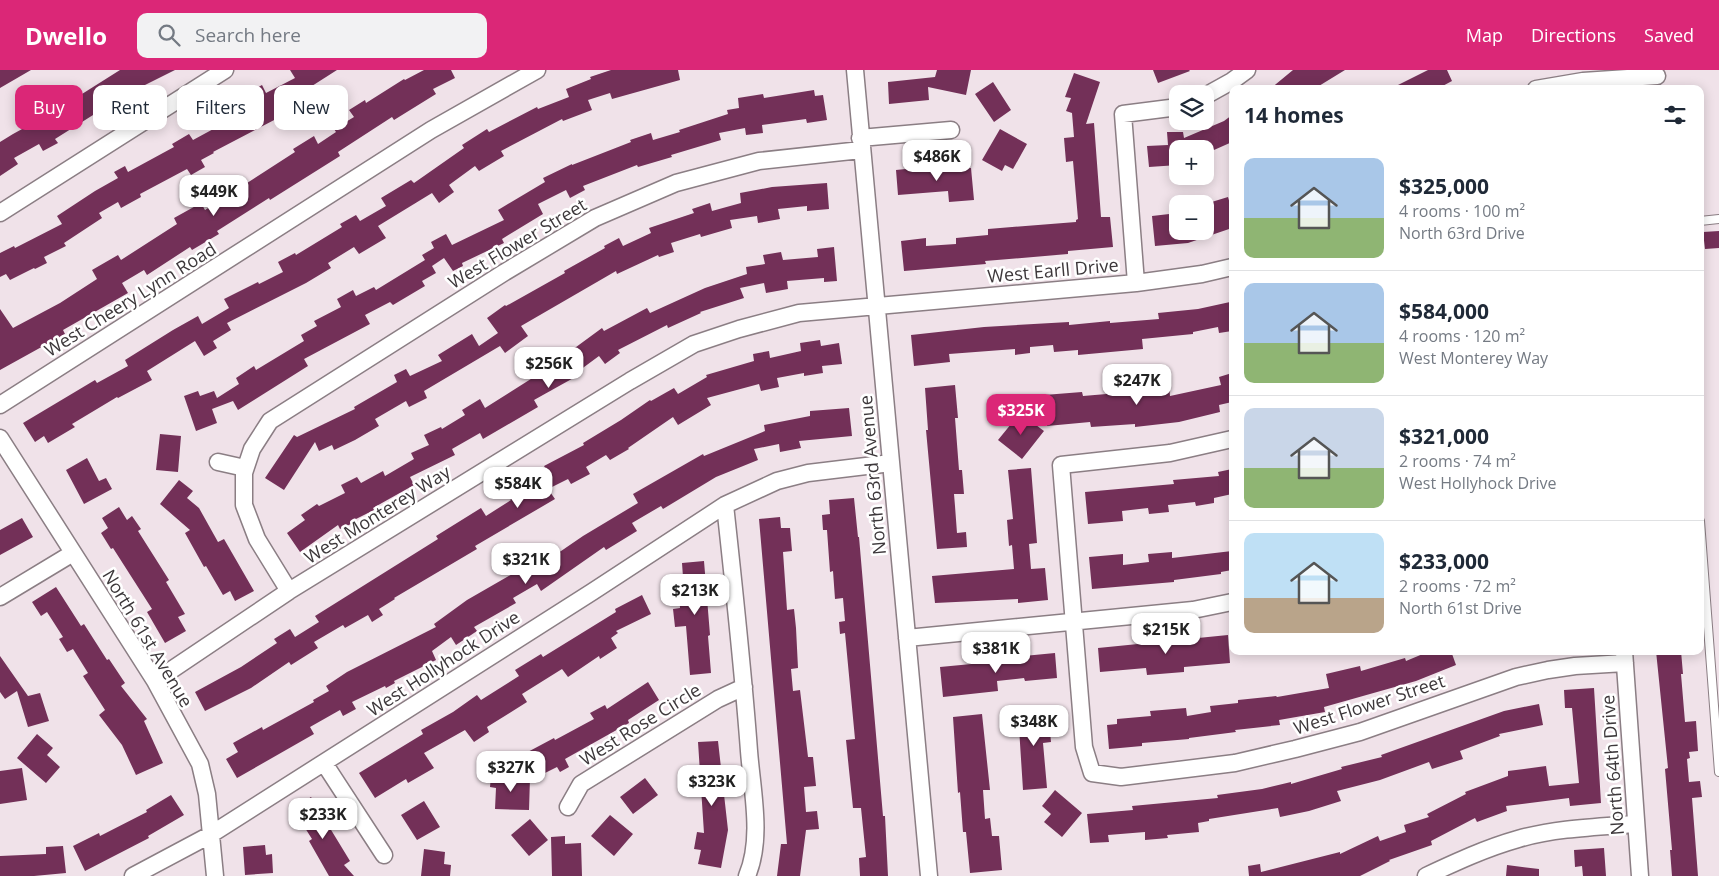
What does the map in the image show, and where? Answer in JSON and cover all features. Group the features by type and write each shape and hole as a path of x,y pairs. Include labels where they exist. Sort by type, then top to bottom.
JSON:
{"street":[{"name":"West Cheery Lynn Road","path":"0,405 431,130 537,70"},
{"name":"North 63rd Avenue","path":"855,70 929,876"},
{"path":"1214,91 1247,70"},
{"path":"0,213 214,73"},
{"path":"1556,85 1582,80 1657,76"},
{"path":"1136,283 1123,114 1169,108"},
{"name":"West Flower Street","path":"289,591 257,539 244,505 245,468 252,449 270,422 505,272 595,218 676,183 759,161 951,130"},
{"name":"West Earll Drive","path":"876,307 1136,283 1202,274 1229,267"},
{"name":"West Monterey Way","path":"155,681 289,591 630,381 694,344 739,329 799,314 876,307"},
{"name":"North 61st Avenue","path":"0,438 155,681 200,764 207,794 215,876"},
{"path":"1073,621 1061,465 1170,453 1229,440"},
{"path":"218,462 245,468"},
{"name":"West Hollyhock Drive","path":"133,876 210,835 725,505 777,481 808,473 891,463"},
{"path":"725,505 744,687 754,830 754,853 747,876"},
{"path":"0,597 73,553"},
{"path":"907,638 1193,610 1229,603"},
{"name":"West Flower Street","path":"1073,621 1084,747 1092,773 1121,777 1206,768 1254,759 1360,732 1516,677 1625,657"},
{"name":"North 64th Drive","path":"1625,657 1640,876"},
{"name":"West Rose Circle","path":"568,807 581,784 718,700 744,687"},
{"path":"324,763 384,854"},
{"path":"1426,876 1449,871 1489,848 1520,838 1579,828 1636,824"}],"lane":[{"path":"1704,221 1719,219"},
{"path":"1704,574 1719,772"}],"building":[{"path":"0,70 31,70 0,88"},
{"path":"120,70 175,70 145,85 96,85"},
{"path":"290,70 337,70 314,85 281,85 295,78"},
{"path":"424,70 451,70 455,78 433,89 436,94 394,120 392,117 338,152 340,156 217,231 219,234 192,250 190,247 147,275 144,270 122,283 128,293 63,330 65,334 0,370 0,309 13,328 60,303 97,279 92,270 118,255 121,260 177,224 174,218 201,203 205,210 295,152 293,149 314,136 318,144 336,132 335,130 348,130 348,121 354,117 349,110 365,100 366,103"},
{"path":"611,70 678,70 680,80 612,99 610,93 588,100 592,110 563,121 562,119 501,151 504,156 479,171 475,166 449,185 454,192 439,203 432,193 378,226 386,238 359,254 354,247 328,263 331,268 306,283 227,323 231,330 213,341 217,348 204,356 195,341 147,371 152,380 117,397 72,424 75,427 48,443 44,436 35,442 23,423 95,380 97,383 128,366 125,360 198,316 202,324 229,308 224,299 283,272 278,262 295,253 296,255 342,227 340,224 356,215 360,221 386,206 381,198 411,180 414,183 464,148 462,145 487,129 489,132 537,107 538,109 569,97 566,89 591,79 590,77"},
{"path":"937,70 971,70 966,95 928,87 929,100 889,104 888,82 935,77"},
{"path":"1153,70 1189,70 1190,71 1158,83"},
{"path":"1293,70 1345,70 1321,85 1275,85"},
{"path":"1428,70 1447,70 1452,81 1444,85 1398,85"},
{"path":"1074,73 1100,82 1086,124 1094,123 1101,217 1110,217 1113,247 1068,251 1068,254 985,261 986,264 904,271 901,241 926,238 926,246 956,244 956,238 988,235 988,229 1076,222 1078,219 1073,161 1066,162 1064,138 1074,137 1072,113 1066,111 1071,98 1065,97"},
{"path":"993,82 1011,110 994,122 975,94"},
{"path":"93,87 93,115 83,121 83,93"},
{"path":"264,89 266,93 274,89 274,120 264,125"},
{"path":"814,90 815,96 823,95 827,120 807,123 806,119 762,125 763,133 746,135 745,128 719,133 721,140 671,155 672,157 638,167 637,165 583,186 585,190 570,198 566,190 538,204 543,214 502,239 504,243 462,263 463,266 453,271 444,258 432,266 436,273 422,281 425,286 393,305 390,302 365,315 370,324 304,359 308,366 238,410 233,401 212,409 217,423 196,431 184,396 198,391 200,396 214,391 217,398 239,384 236,378 254,366 256,370 304,341 301,335 317,326 314,321 341,307 337,299 353,290 356,296 374,287 376,290 425,260 422,255 434,248 431,242 446,234 452,245 504,220 498,210 545,182 543,178 572,164 631,142 630,140 651,133 653,140 728,114 727,110 739,108 738,98 763,94 764,98"},
{"path":"1229,117 1229,143 1214,150 1214,140 1169,140 1169,166 1149,167 1147,146 1168,145 1167,132 1183,132 1184,138 1203,130 1214,130 1214,125"},
{"path":"1000,129 1027,144 1013,169 1005,165 1002,171 982,160"},
{"path":"20,130 69,130 55,139 58,143 43,151 39,144 14,158 18,164 0,176 0,142"},
{"path":"211,130 255,130 201,160 205,167 191,175 187,169 140,194 141,197 121,208 118,202 99,213 102,218 64,243 66,246 44,257 47,263 10,280 6,274 0,277 0,253 14,246 15,248 62,224 57,216 118,178 114,172 125,166 128,172 174,147 172,144 189,134 193,140"},
{"path":"934,166 935,171 971,168 974,200 949,202 948,191 898,195 896,170"},
{"path":"827,183 829,209 807,211 807,206 778,209 780,219 758,223 757,216 730,220 732,228 701,237 700,234 671,243 674,252 659,257 658,255 617,274 616,271 521,326 528,336 505,353 500,346 424,391 427,398 409,407 406,401 375,419 379,426 355,440 334,450 332,445 319,451 315,442 284,490 265,478 294,435 297,437 355,409 354,407 397,382 394,375 406,369 410,376 442,361 438,355 472,334 479,346 498,333 487,318 505,305 565,273 564,271 619,238 623,246 651,233 649,228 694,213 692,209 710,203 712,211 741,203 740,193 772,187"},
{"path":"1228,197 1229,200 1229,229 1214,234 1214,201"},
{"path":"1169,214 1169,240 1197,240 1188,243 1155,246 1152,216"},
{"path":"1719,231 1719,248 1705,249 1704,232"},
{"path":"834,247 837,281 824,282 824,278 787,281 788,289 766,293 764,283 740,288 744,298 700,312 668,328 667,325 618,350 620,353 605,364 599,356 576,373 577,376 534,400 538,407 483,439 480,433 452,449 455,455 410,477 414,485 373,508 374,510 350,522 351,524 340,529 338,525 300,552 287,533 305,520 301,515 317,504 319,506 345,493 341,485 357,477 361,483 383,471 385,476 414,459 411,453 429,445 424,435 441,427 442,429 465,415 462,410 480,399 485,408 534,377 532,372 572,350 602,328 604,331 647,308 650,313 705,288 747,274 746,267 765,264 763,255 781,252 783,260 818,257 817,249"},
{"path":"1229,302 1229,331 1219,333 1218,327 1193,332 1193,334 1142,339 1143,349 1078,355 1078,350 1054,352 1053,345 1030,347 1030,353 1015,355 1015,349 949,354 950,362 914,366 911,335 984,327 1069,322 1069,325 1159,319 1158,313 1198,309"},
{"path":"820,340 821,346 839,343 842,364 822,366 823,373 804,376 804,373 777,378 779,387 761,391 759,384 707,398 711,405 678,425 673,417 629,449 610,460 606,455 586,467 590,474 571,484 568,479 548,489 555,499 475,546 477,549 394,598 379,609 383,615 372,622 368,615 345,628 343,625 314,642 318,648 291,665 289,662 251,688 205,711 195,692 241,667 277,643 274,639 290,629 295,637 319,622 315,616 438,539 436,536 481,508 486,516 511,500 508,495 547,471 544,466 584,445 583,443 650,400 674,388 678,394 707,377 706,375 754,361 753,354 769,351 770,358 801,351 800,343"},
{"path":"1229,374 1229,403 1219,405 1220,412 1179,422 1135,427 1135,424 1091,427 1090,422 1047,426 1044,395 1082,392 1083,396 1142,391 1142,388 1169,385 1170,396 1221,385 1219,377"},
{"path":"955,385 958,418 955,418 959,470 962,470 964,494 954,494 957,533 966,532 967,547 937,549 926,430 928,430 925,388"},
{"path":"849,408 852,436 799,441 801,448 780,452 779,444 754,449 758,460 716,477 663,509 661,506 632,523 637,531 606,550 604,547 541,591 537,584 513,598 516,603 474,627 477,631 456,645 451,637 432,651 436,660 394,681 395,683 386,688 385,686 352,702 356,709 343,716 340,710 310,727 314,734 237,778 226,759 238,752 233,743 262,727 263,730 314,702 313,700 329,691 326,686 347,672 436,627 434,624 467,600 542,557 545,562 583,536 638,503 633,494 703,454 704,456 765,431 764,425 810,416 810,411"},
{"path":"1020,413 1044,431 1022,459 998,440"},
{"path":"160,434 181,436 178,472 156,470"},
{"path":"87,458 99,481 106,478 112,489 84,504 66,470"},
{"path":"1031,468 1037,543 1029,544 1031,569 1045,568 1048,600 1018,603 1018,599 935,603 932,576 1014,569 1012,545 1009,546 1007,520 1013,519 1008,470"},
{"path":"1229,470 1229,495 1214,498 1214,503 1196,506 1195,502 1168,505 1169,512 1149,514 1148,508 1122,511 1123,521 1088,524 1085,492 1174,484 1173,480 1219,476 1218,472"},
{"path":"179,480 193,491 187,498 199,508 218,542 224,539 254,591 235,601 230,591 223,595 206,566 204,567 185,533 190,530 160,504"},
{"path":"854,498 883,816 885,816 888,876 860,876 859,858 866,857 861,808 853,808 846,740 855,739 845,633 840,634 839,622 845,621 843,598 835,599 833,571 830,572 827,530 823,530 822,515 830,514 829,500"},
{"path":"119,507 127,520 132,516 141,529 138,531 169,580 166,582 185,614 178,617 186,631 165,643 147,612 152,609 113,548 111,549 101,533 108,528 102,518"},
{"path":"780,517 781,528 790,528 792,551 783,552 787,610 794,609 796,628 798,668 791,669 793,691 800,690 808,757 813,757 816,786 804,787 806,812 817,811 819,829 806,830 800,876 777,876 781,844 787,844 759,519"},
{"path":"22,518 33,537 0,555 0,530"},
{"path":"1229,551 1229,571 1221,572 1221,574 1174,580 1174,582 1092,589 1089,557 1123,554 1123,565 1149,562 1148,554 1172,552 1172,558"},
{"path":"704,561 711,673 690,675 686,626 675,627 673,609 680,608 678,578 683,577 682,563"},
{"path":"56,587 81,626 84,624 107,660 109,659 125,683 121,686 147,719 144,721 163,763 136,775 122,745 99,715 105,710 83,676 88,673 73,649 67,652 59,639 63,637 47,612 41,616 32,602"},
{"path":"642,595 651,614 616,631 618,633 611,638 617,648 600,659 599,656 568,677 562,669 522,694 527,702 487,727 489,732 474,742 465,730 424,753 434,768 408,783 406,779 375,798 359,773 423,734 421,730 453,712 477,695 481,700 519,676 515,670 541,654 543,657 616,612 615,609"},
{"path":"1228,635 1230,663 1184,667 1184,672 1147,675 1146,668 1100,672 1098,648"},
{"path":"1055,653 1057,678 1025,681 1024,678 997,681 998,691 943,697 940,667 982,663 982,660"},
{"path":"1420,655 1452,655 1456,665 1416,681 1324,707 1325,712 1279,720 1280,725 1235,730 1236,732 1189,739 1142,743 1142,746 1109,749 1107,725 1117,724 1117,719 1151,716 1150,711 1186,708 1187,716 1211,712 1210,706 1238,703 1238,700 1277,697 1329,688 1326,674 1360,666 1361,671 1405,658 1406,661"},
{"path":"1656,655 1681,655 1685,722 1696,721 1698,751 1689,752 1690,758 1687,759 1689,782 1700,781 1702,797 1692,798 1698,876 1672,876 1670,850 1672,850 1665,769 1668,768"},
{"path":"0,656 28,696 40,693 49,721 28,727 17,691 5,699 0,692"},
{"path":"648,682 659,700 628,720 629,723 565,759 569,767 560,772 557,767 537,777 524,754 594,719 590,713 605,705 607,709"},
{"path":"1594,688 1601,803 1570,806 1569,798 1506,806 1507,811 1477,822 1475,818 1431,841 1432,845 1389,860 1360,876 1249,876 1248,866 1260,864 1261,872 1340,852 1340,854 1378,836 1380,841 1406,832 1404,825 1429,817 1427,814 1466,794 1465,792 1508,776 1508,771 1546,766 1549,786 1579,783 1572,708 1565,708 1564,690"},
{"path":"1539,704 1543,725 1499,734 1500,736 1460,751 1463,759 1432,769 1429,762 1380,780 1337,791 1341,801 1309,811 1280,817 1278,808 1209,819 1209,821 1198,823 1199,832 1167,835 1168,838 1145,840 1145,832 1108,835 1109,842 1090,843 1087,814 1133,810 1132,806 1218,798 1217,795 1262,789 1291,782 1291,784 1342,769 1341,767 1382,757 1381,755 1504,711"},
{"path":"1048,709 1051,742 1043,743 1047,788 1023,790 1018,712"},
{"path":"982,714 990,790 983,790 985,819 990,818 992,836 999,836 1002,870 970,873 966,832 963,832 960,792 958,793 953,717"},
{"path":"37,734 53,748 47,755 60,767 46,783 17,758"},
{"path":"718,741 728,830 721,868 698,864 701,850 694,849 697,832 704,833 698,742"},
{"path":"22,768 27,800 0,804 0,771"},
{"path":"491,776 530,778 529,810 495,809 496,788 490,787"},
{"path":"645,778 658,795 633,814 620,797"},
{"path":"1055,790 1082,813 1062,837 1044,822 1051,814 1042,806"},
{"path":"171,795 184,815 148,836 149,838 85,871 73,846 99,833 100,836 147,812 146,810"},
{"path":"311,797 350,861 344,865 354,876 329,876 309,841 312,839 293,809"},
{"path":"424,801 440,827 417,840 401,815"},
{"path":"610,815 633,834 614,856 591,836"},
{"path":"530,819 548,840 529,856 511,835"},
{"path":"565,836 565,844 581,843 582,876 552,876 551,837"},
{"path":"265,845 266,855 272,854 273,873 245,875 243,847"},
{"path":"63,846 66,873 34,876 0,876 0,856 46,854 46,847"},
{"path":"1604,848 1606,876 1583,876 1582,866 1575,867 1574,850"},
{"path":"424,849 445,852 444,864 451,865 450,876 421,876"},
{"path":"1507,865 1539,869 1539,876 1506,876"}]}
